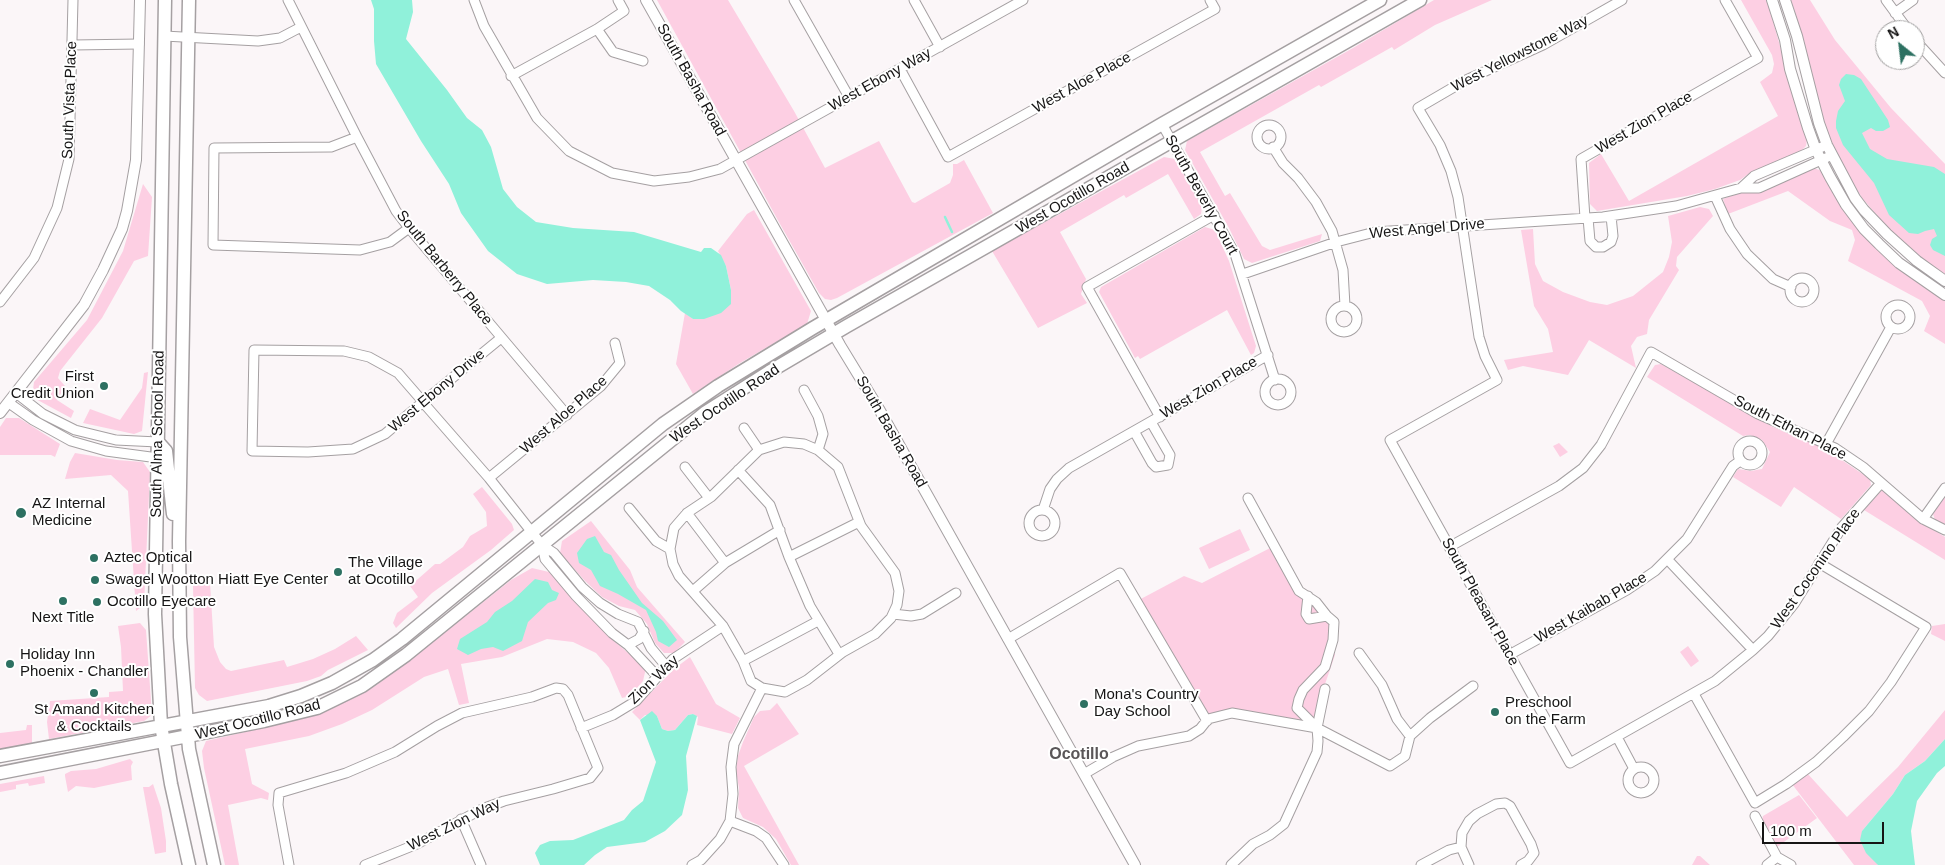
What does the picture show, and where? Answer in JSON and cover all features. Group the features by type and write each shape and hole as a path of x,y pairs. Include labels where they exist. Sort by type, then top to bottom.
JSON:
{"main road":[{"name":"South Alma School Road","path":"165,0 155,614 161,725 171,784 189,865"},
{"name":"South Alma School Road","path":"189,0 179,541 180,637 188,737 205,829 214,865"},
{"name":"West Ocotillo Road","path":"0,756 269,706 301,696 332,683 373,660 396,644 664,424 718,386 1162,124 1380,0"},
{"name":"West Ocotillo Road","path":"0,773 188,737 317,708 362,686 406,655 706,412 834,334 1420,0"},
{"path":"158,442 166,451 172,512 179,541"},
{"path":"346,694 362,677 391,656 394,653 396,644"}],"street":[{"name":"South Vista Place","path":"0,302 34,258 57,208 69,159 73,0"},
{"path":"0,413 84,305 104,270 122,229 136,160 140,0"},
{"name":"South Barberry Place","path":"288,0 396,211 567,415"},
{"name":"West Ebony Way","path":"474,0 484,26 511,76 537,118 569,151 612,173 654,181 708,174 1023,0"},
{"path":"511,76 597,29 624,11 618,0"},
{"name":"South Basha Road","path":"646,0 834,334 880,409 1135,865"},
{"path":"794,0 849,97"},
{"path":"914,0 940,47"},
{"name":"West Aloe Place","path":"900,69 948,157 1215,9 1210,0"},
{"name":"West Yellowstone Way","path":"1462,225 1451,171 1442,150 1418,108 1466,80 1543,45 1622,0"},
{"name":"West Zion Place","path":"1586,218 1581,159 1758,58 1725,0"},
{"path":"1772,0 1785,40 1790,69 1816,150 1846,205 1864,229 1899,263 1945,295"},
{"path":"1785,0 1797,36 1819,123 1827,145 1855,198 1864,210 1917,261 1945,281"},
{"path":"1886,0 1900,20"},
{"path":"1895,13 1913,0"},
{"path":"164,36 258,40 280,38 300,26"},
{"path":"597,29 613,52 643,60"},
{"path":"72,46 139,44"},
{"path":"1925,51 1945,73"},
{"name":"South Beverly Court","path":"1162,124 1231,245 1243,274 1275,380"},
{"path":"357,137 332,147 214,148 213,246 360,250 390,242 409,228"},
{"name":"West Angel Drive","path":"1741,188 1754,176 1827,145"},
{"path":"1274,147 1282,163 1298,178 1325,216 1336,242 1343,270 1345,306"},
{"name":"West Angel Drive","path":"1243,274 1336,242 1375,232 1586,218 1656,210 1741,188 1759,188 1832,155"},
{"path":"1715,196 1726,223 1747,254 1773,279 1790,287"},
{"path":"1160,416 1087,287 1214,215"},
{"path":"1586,218 1590,241 1596,247 1603,247 1612,242 1614,236 1611,216"},
{"name":"South Pleasant Place","path":"1462,225 1479,337 1485,356 1497,380 1390,440 1570,764"},
{"path":"1826,444 1891,327"},
{"name":"West Ebony Drive","path":"423,402 398,373 369,357 344,351 254,350 252,451 308,452 353,449 385,434 501,338"},
{"name":"West Aloe Place","path":"489,478 601,386 620,363 615,343"},
{"name":"South Ethan Place","path":"1449,547 1559,486 1583,468 1601,445 1651,352 1758,414 1835,448 1863,467 1923,519 1945,530"},
{"name":"West Zion Place","path":"1043,510 1050,489 1063,473 1268,355"},
{"path":"804,390 818,416 823,434 818,450"},
{"path":"16,393 43,414 75,430 116,440 158,442"},
{"path":"423,402 489,478 532,532 542,546 545,559 576,596 612,633 628,645 658,677"},
{"path":"9,403 33,420 70,441 106,451 158,458"},
{"name":"West Zion Place","path":"1134,431 1156,467 1168,465 1170,455 1150,422"},
{"path":"744,428 759,450"},
{"path":"784,442 804,444 818,450 838,467 859,522 895,573 900,591 891,618 875,634 839,654 808,680 785,692 762,688 752,682 742,660 722,626 678,574 670,549 674,528 687,513 709,498 759,450 784,442"},
{"name":"West Kaibab Place","path":"1509,656 1627,590 1668,560 1695,528 1732,466 1740,461"},
{"path":"685,467 709,498"},
{"path":"738,470 770,506 789,557 818,621 839,654"},
{"name":"West Coconino Place","path":"1570,764 1694,694 1735,667 1772,631 1794,604 1842,527 1881,483"},
{"path":"1923,519 1945,488"},
{"path":"1248,498 1300,591 1316,602 1334,622 1335,630 1329,658 1325,667 1303,690 1298,699 1297,708 1317,728"},
{"path":"629,508 656,541 670,549"},
{"path":"687,513 725,563"},
{"path":"789,557 859,522"},
{"path":"693,591 725,563 780,530"},
{"path":"542,546 554,553 582,586 600,603 618,614 638,622 651,648 666,666"},
{"path":"1668,560 1753,650"},
{"path":"1694,694 1755,803 1786,784 1816,762 1869,711 1892,682 1926,628 1819,563"},
{"path":"1008,639 1120,573 1207,721"},
{"path":"892,614 911,616 922,614 956,593"},
{"path":"1308,596 1306,614 1309,619 1327,616"},
{"path":"742,660 818,621"},
{"name":"Zion Way","path":"581,728 612,715 636,701 673,659 722,626"},
{"path":"628,645 639,639 644,631"},
{"path":"1359,653 1382,685 1397,719 1410,736"},
{"path":"1084,774 1113,756 1138,746 1189,736 1216,716 1232,713 1317,728 1390,766 1405,756 1410,736 1430,718 1473,686"},
{"path":"289,865 278,806 279,794 346,773 396,752 437,726 462,713 532,697 556,688 563,689 568,695 581,728"},
{"path":"692,865 701,860 720,839 730,821 733,794 730,766 734,744 762,688"},
{"path":"1231,865 1252,844 1270,835 1284,824 1317,752 1317,728 1325,688"},
{"name":"West Zion Way","path":"365,865 417,844 482,809 504,801 590,778 598,768 581,728"},
{"path":"1617,737 1634,769"},
{"path":"1469,865 1461,847 1462,833 1469,821 1496,804 1505,803 1510,806 1534,853 1528,861 1521,865"},
{"path":"1755,816 1777,857 1791,865"},
{"path":"461,819 481,865"},
{"path":"730,821 766,838 784,865"},
{"path":"1421,865 1450,850 1461,847"},
{"path":"1767,865 1777,857"}],"shaded area":[{"path":"371,0 412,0 413,12 406,39 467,118 482,130 491,147 503,189 517,207 536,222 573,228 634,232 701,252 704,248 711,248 721,255 726,266 731,290 731,304 721,313 704,319 693,319 649,286 626,282 593,280 547,284 517,274 488,251 461,213 449,184 421,141 376,64 374,9"},
{"path":"657,0 728,0 794,111 825,168 879,141 912,202 915,203 950,183 953,175 953,164 964,160 993,213 837,298 825,299 819,293 780,224"},
{"path":"1434,0 1492,0 1435,25 1394,50 1392,47 1321,87 1319,85 1200,152 1225,196 1230,193 1262,246 1270,250 1322,234 1320,241 1252,263 1244,259 1229,228 1185,150 1187,141 1353,48"},
{"path":"1741,0 1766,0 1768,4 1807,140 1806,146 1801,151 1747,175 1740,180 1715,189 1687,196 1597,211 1590,204 1589,163 1601,154 1629,201 1778,116 1760,82 1772,73 1774,64 1772,55"},
{"path":"1791,0 1810,0 1835,40 1891,108 1945,164 1945,275 1929,266 1888,228 1862,198 1843,166 1830,141 1821,113 1804,41"},
{"path":"1846,74 1854,75 1861,79 1888,120 1890,127 1883,131 1876,131 1871,128 1862,133 1870,149 1887,159 1934,167 1945,174 1945,256 1933,250 1930,245 1932,239 1937,236 1934,229 1918,234 1909,233 1889,215 1874,183 1843,145 1836,128 1836,121 1838,111 1845,101 1839,85 1841,79"},
{"path":"1164,157 1175,159 1202,207 1201,214 1194,219 1168,174 1126,198 1124,195 1060,232 1086,279 1081,294 1087,303 1038,328 992,251"},
{"path":"1814,168 1822,171 1843,205 1945,299 1945,344 1924,331 1930,316 1922,301 1848,261 1855,240 1852,230 1830,221 1788,191 1728,214 1723,199 1735,194 1761,190"},
{"path":"143,184 152,197 148,256 134,261 102,318 60,371 58,378 65,386 57,400 74,411 71,418 32,397 34,382 87,320 123,251"},
{"path":"1700,207 1709,209 1713,216 1677,257 1676,266 1679,270 1649,320 1647,334 1637,337 1631,346 1636,368 1589,340 1568,375 1523,366 1508,370 1504,360 1553,352 1548,329 1534,306 1521,230 1533,229 1535,264 1543,281 1563,292 1590,302 1607,305 1633,296 1663,272 1672,242 1668,216"},
{"path":"754,210 811,311 807,324 740,363 693,394 676,364 685,313 693,319 731,290 726,266 718,251 747,214"},
{"path":"1205,227 1215,230 1229,261 1256,346 1254,353 1251,355 1227,310 1140,359 1138,356 1135,358 1099,292 1101,287"},
{"path":"1661,364 1773,427 1821,446 1870,479 1871,485 1841,519 1794,487 1781,507 1733,477 1738,469 1751,471 1762,469 1770,452 1762,440 1750,435 1743,436 1647,377 1655,365"},
{"path":"148,372 142,431 134,434 83,423 90,409 120,420 142,388 144,373"},
{"path":"6,418 19,418 60,444 55,457 51,455 0,455 0,427"},
{"path":"1559,443 1568,452 1560,457 1553,446"},
{"path":"75,453 143,462 150,472 144,605 136,611 128,491 111,475 65,479"},
{"path":"482,487 512,524 514,530 491,550 432,593 396,628 393,623 397,613 418,597 410,586 435,564 440,564 463,547 470,536 487,526 486,512 473,494"},
{"path":"1882,490 1914,518 1945,537 1945,560 1864,510"},
{"path":"1945,496 1945,525 1935,520 1933,514"},
{"path":"591,521 630,570 637,587 685,642 674,653 664,653 655,643 647,624 635,610 619,606 602,597 560,553 562,541"},
{"path":"1240,529 1250,550 1209,569 1199,548"},
{"path":"595,536 604,552 611,555 642,603 663,621 677,640 669,647 658,641 646,610 600,586 591,570 579,563 577,553 587,539"},
{"path":"1274,546 1299,591 1334,622 1335,655 1324,687 1315,729 1232,713 1207,721 1137,601 1184,576 1202,583"},
{"path":"532,568 549,572 614,641 646,668 643,681 630,696 622,698 609,668 596,653 573,642 547,639 502,657 461,664 469,703 459,705 448,669 424,677 372,710 342,724 309,736 245,749 252,784 269,793 268,800 261,798 228,805 239,865 225,865 204,768 202,751 206,741 297,720 325,711 356,697 375,686 428,646 511,580"},
{"path":"206,578 210,583 214,647 220,662 226,669 231,671 284,660 287,667 313,659 335,649 356,636 368,650 328,670 321,676 307,681 207,701 199,695 195,688 193,586 196,579"},
{"path":"535,579 548,582 552,590 559,593 556,600 548,603 528,622 522,641 503,651 493,647 481,649 468,655 457,649 460,639 487,622 495,612 512,601"},
{"path":"140,623 146,630 152,715 144,721 49,739 47,722 50,701 109,697 109,692 123,691 118,626"},
{"path":"1945,624 1945,641 1931,634 1932,626"},
{"path":"1688,646 1699,661 1691,667 1680,652"},
{"path":"690,657 716,704 740,718 732,734 697,725 698,717 693,714 688,715 675,730 668,731 662,729 657,716 645,715 640,720 632,712 674,669"},
{"path":"777,703 799,734 744,766 799,865 791,865 776,839 763,827 743,818 738,808 739,788 736,771 738,756 743,742 754,717 760,711 770,710"},
{"path":"1945,710 1945,739 1925,761 1905,775 1893,794 1862,831 1878,865 1854,865 1792,784 1807,773 1847,817 1898,767"},
{"path":"652,711 657,716 662,729 668,731 675,730 688,715 693,714 697,716 686,756 688,790 682,815 665,831 645,842 607,847 584,865 540,865 535,853 540,845 550,841 573,840 624,820 643,801 656,762 640,720"},
{"path":"27,725 32,725 32,743 0,749 0,733 26,730"},
{"path":"1945,739 1945,766 1937,773 1917,801 1911,831 1915,865 1878,865 1866,853 1860,840 1862,831 1893,794 1905,775 1925,761"},
{"path":"130,759 133,762 131,766 132,780 94,788 76,786 68,792 65,774 71,771 96,769"},
{"path":"44,776 45,783 29,786 28,783 16,785 16,789 0,792 0,784"},
{"path":"153,784 161,808 166,841 166,852 155,854 143,787 149,787"},
{"path":"1799,795 1817,818 1777,847 1762,820 1763,816"},
{"path":"1697,856 1700,856 1710,865 1692,865"}],"waterway":[{"path":"945,217 952,232"}],"place":[{"name":"First Credit Union","path":"104,386"},
{"name":"AZ Internal Medicine","path":"21,513"},
{"name":"Aztec Optical","path":"94,558"},
{"name":"The Village at Ocotillo","path":"338,572"},
{"name":"Swagel Wootton Hiatt Eye Center","path":"95,580"},
{"name":"Next Title","path":"63,601"},
{"name":"Ocotillo Eyecare","path":"97,602"},
{"name":"Holiday Inn Phoenix - Chandler","path":"10,664"},
{"name":"St Amand Kitchen & Cocktails","path":"94,693"},
{"name":"Mona's Country Day School","path":"1084,704"},
{"name":"Preschool on the Farm","path":"1495,712"}],"district":[{"name":"Ocotillo","path":"1079,755"}]}
